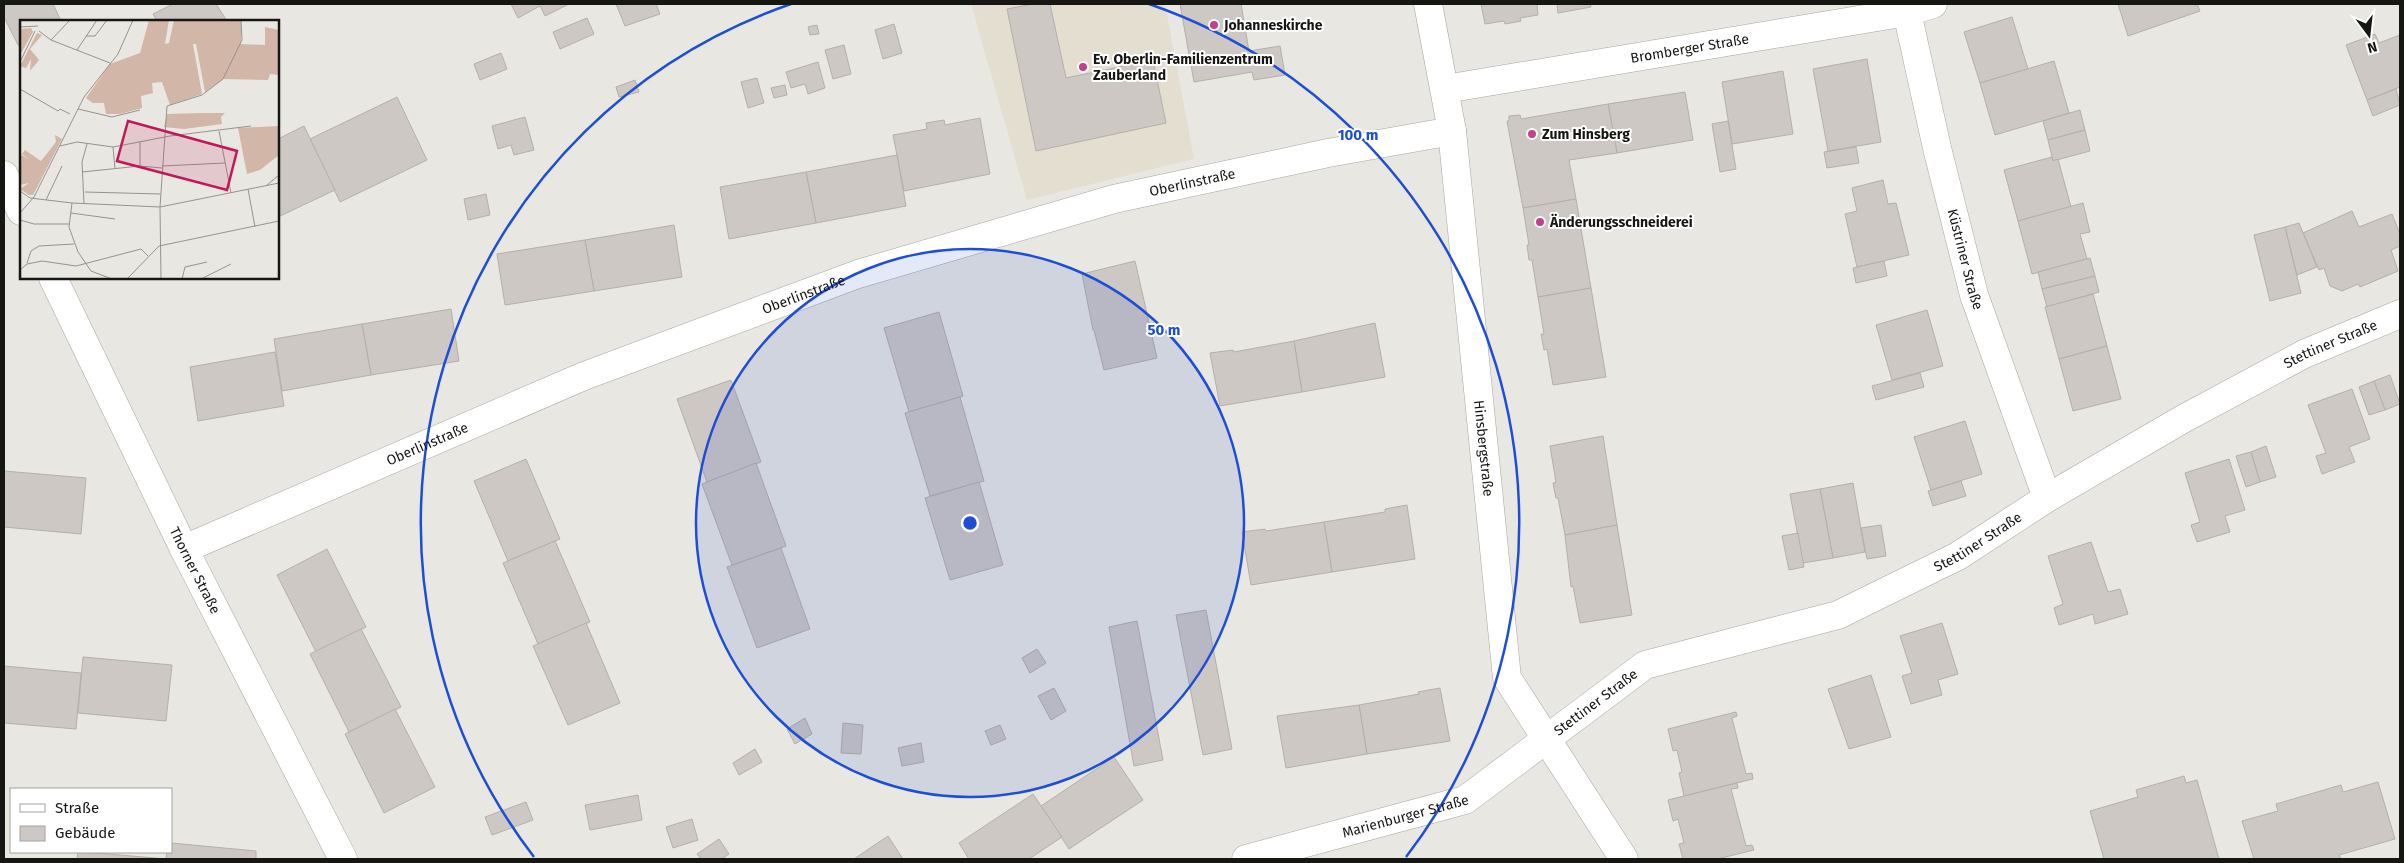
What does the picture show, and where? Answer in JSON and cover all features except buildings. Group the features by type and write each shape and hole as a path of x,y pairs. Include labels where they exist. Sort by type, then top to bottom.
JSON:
{"street":[{"name":"Hinsbergstraße","path":"1428,4 1452,131 1507,678 1624,859"},
{"name":"Bromberger Straße","path":"1445,89 1907,12 1933,4"},
{"name":"Küstriner Straße","path":"1907,12 1937,148 1974,295 2047,498"},
{"name":"Oberlinstraße","path":"184,549 584,376 858,274 1114,199 1328,154 1452,131"},
{"path":"4,175 20,210"},
{"name":"Thorner Straße","path":"53,279 184,549 344,859"},
{"name":"Stettiner Straße","path":"1546,737 1645,665 1838,616 1958,556 2047,498 2183,419 2304,354 2400,314"},
{"name":"Marienburger Straße","path":"1246,859 1465,800 1546,737"}],"shaded area":[{"name":"Ev. Oberlin-Familienzentrum Zauberland","path":"971,4 1165,4 1194,159 1027,200"}],"place":[{"name":"Johanneskirche","path":"1214,25"},
{"name":"Ev. Oberlin-Familienzentrum Zauberland","path":"1083,67"},
{"name":"Zum Hinsberg","path":"1532,134"},
{"name":"Änderungsschneiderei","path":"1540,222"}]}
